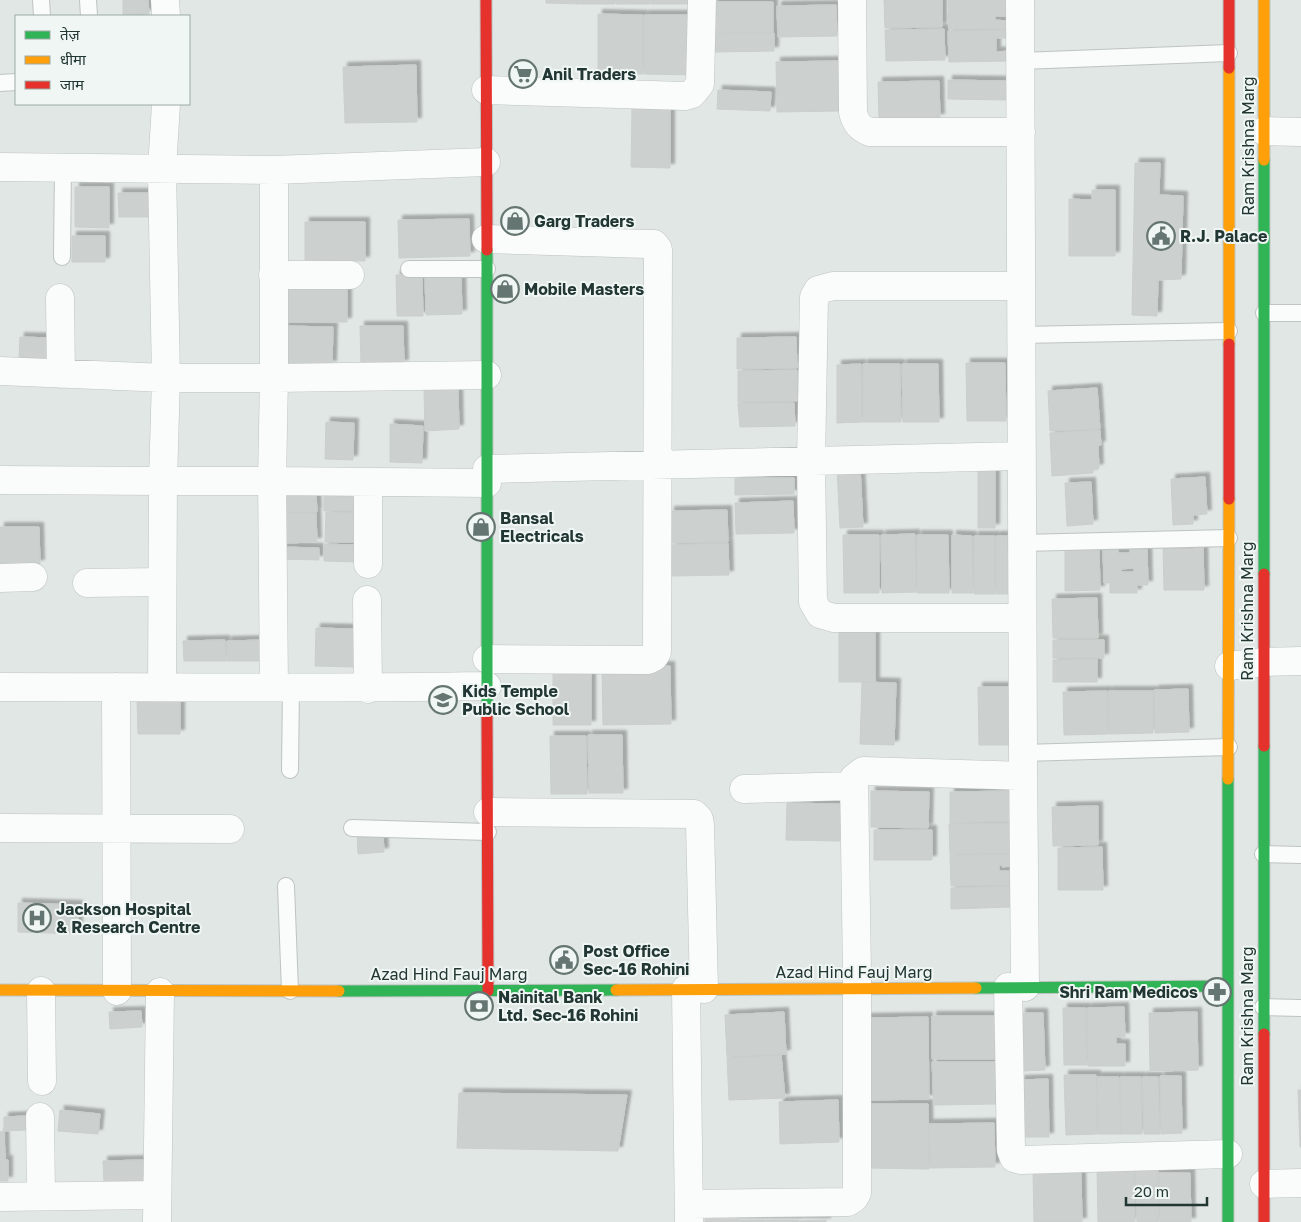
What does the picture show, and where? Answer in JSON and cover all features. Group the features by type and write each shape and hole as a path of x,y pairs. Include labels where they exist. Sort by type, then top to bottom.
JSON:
{"street":[{"path":"165,0 166,15"},
{"path":"486,0 488,991"},
{"path":"486,90 685,96 692,94 700,84 702,0"},
{"path":"852,0 853,112 854,119 863,130 870,132 1021,132"},
{"path":"1020,0 1023,765 1011,1150 1014,1158 1021,1160 1228,1154"},
{"name":"Ram Krishna Marg","path":"1228,1222 1229,0"},
{"name":"Ram Krishna Marg","path":"1264,0 1264,1222"},
{"path":"162,687 163,481 166,378 162,168 166,105"},
{"path":"1264,131 1301,132"},
{"path":"0,167 274,170 486,162"},
{"path":"274,170 272,481 282,687"},
{"path":"486,239 654,244 658,249 659,465 658,644 654,657 648,660 487,659"},
{"path":"273,275 350,275"},
{"path":"1021,286 834,286 818,290 814,297 811,461 813,602 820,614 834,618 1022,618"},
{"path":"60,298 60,374"},
{"path":"0,371 166,378 487,375"},
{"path":"0,480 368,482 659,465 1022,456"},
{"path":"368,482 368,564"},
{"path":"0,578 33,577"},
{"path":"87,583 162,582"},
{"path":"367,600 368,689"},
{"path":"1229,666 1264,662 1301,661"},
{"path":"0,687 282,687 368,689 487,686"},
{"path":"116,687 117,991"},
{"path":"488,822 694,814 699,818 689,1213 848,1202 854,1198 858,1188 854,778 863,771 1023,765"},
{"path":"744,789 853,786"},
{"path":"0,828 230,829"},
{"name":"Azad Hind Fauj Marg","path":"0,990 160,992 488,991 1228,986"},
{"path":"42,991 42,1081"},
{"path":"157,1222 160,992"},
{"path":"40,1117 41,1196"},
{"path":"1264,1184 1301,1184"},
{"path":"0,1197 156,1195"}],"lane":[{"path":"41,0 42,15"},
{"path":"88,0 89,15"},
{"path":"1021,61 1229,53"},
{"path":"0,83 15,82"},
{"path":"62,257 63,167"},
{"path":"409,269 487,269"},
{"path":"1264,312 1301,313"},
{"path":"1021,335 1229,331"},
{"path":"1022,543 1229,538"},
{"path":"282,687 290,770"},
{"path":"1023,765 1228,747"},
{"path":"352,828 488,822"},
{"path":"1263,854 1301,855"},
{"path":"286,886 290,991"},
{"path":"1263,1007 1301,1008"}],"building":[{"path":"123,0 148,0 149,14 123,15"},
{"path":"546,0 580,0 580,4 546,3"},
{"path":"581,0 615,0 615,4 581,4"},
{"path":"616,0 650,0 650,4 616,4"},
{"path":"651,0 695,0 695,4 651,4"},
{"path":"884,0 942,0 942,27 885,28"},
{"path":"948,0 1007,0 1007,16 995,16 995,20 1008,21 1008,29 949,29"},
{"path":"713,2 773,2 773,33 714,33"},
{"path":"836,5 837,36 778,37 777,6"},
{"path":"598,14 643,15 643,74 598,73"},
{"path":"644,15 693,15 693,75 644,74"},
{"path":"944,29 945,60 886,61 885,30"},
{"path":"1008,30 1009,38 996,38 996,52 1009,51 1009,61 949,62 948,31"},
{"path":"774,33 774,51 715,52 714,34"},
{"path":"838,61 839,111 777,112 776,62"},
{"path":"416,65 417,122 345,123 343,67"},
{"path":"948,80 1007,81 1006,100 948,99"},
{"path":"939,81 940,118 879,118 878,82"},
{"path":"718,90 771,92 770,111 717,109"},
{"path":"632,108 670,108 670,168 631,167"},
{"path":"1135,163 1160,163 1159,195 1183,196 1181,279 1158,280 1157,316 1132,315"},
{"path":"75,187 109,187 109,228 75,227"},
{"path":"1092,190 1115,190 1115,256 1069,256 1069,199 1092,200"},
{"path":"118,193 151,193 151,217 119,217"},
{"path":"469,219 470,256 399,258 398,220"},
{"path":"305,222 365,222 365,261 305,260"},
{"path":"72,236 105,236 105,262 72,262"},
{"path":"461,274 462,314 426,315 425,275"},
{"path":"396,275 422,275 423,316 397,316"},
{"path":"284,283 347,283 347,322 284,322"},
{"path":"284,326 333,327 332,365 283,364"},
{"path":"360,326 403,326 404,364 361,365"},
{"path":"20,337 53,338 53,358 19,358"},
{"path":"796,337 797,368 737,369 737,338"},
{"path":"966,363 1005,363 1006,421 967,421"},
{"path":"861,364 862,422 837,423 837,365"},
{"path":"863,364 900,364 901,422 863,422"},
{"path":"902,364 938,364 939,422 903,422"},
{"path":"797,370 797,401 738,402 738,371"},
{"path":"1097,388 1100,429 1050,431 1048,391"},
{"path":"458,389 459,429 425,431 424,390"},
{"path":"738,403 794,403 795,426 740,427"},
{"path":"326,422 354,423 353,460 325,459"},
{"path":"390,424 423,426 422,463 390,462"},
{"path":"1100,430 1101,445 1098,446 1099,468 1093,469 1093,473 1052,476 1050,433"},
{"path":"860,467 863,527 840,528 837,468"},
{"path":"978,468 995,468 995,528 978,528"},
{"path":"1205,477 1207,514 1193,515 1193,524 1173,525 1171,479"},
{"path":"735,478 794,478 794,494 735,495"},
{"path":"1091,482 1093,524 1067,526 1065,483"},
{"path":"316,493 317,512 280,512 280,494"},
{"path":"324,494 356,494 356,511 324,511"},
{"path":"793,501 794,533 736,534 735,503"},
{"path":"727,510 728,542 670,543 670,511"},
{"path":"326,512 356,513 356,542 325,542"},
{"path":"279,513 316,513 317,542 281,543"},
{"path":"0,527 39,527 40,564 0,565"},
{"path":"915,534 916,592 882,593 881,535"},
{"path":"843,535 879,535 879,593 844,593"},
{"path":"917,535 948,535 949,593 917,593"},
{"path":"952,535 972,536 973,593 952,593"},
{"path":"974,536 995,536 995,594 974,594"},
{"path":"996,536 1015,536 1015,594 996,594"},
{"path":"728,543 729,575 672,576 671,545"},
{"path":"324,544 355,545 355,562 324,561"},
{"path":"1194,544 1203,544 1204,590 1164,590 1163,545 1172,545 1172,549 1194,549"},
{"path":"1065,546 1099,546 1100,590 1065,591"},
{"path":"281,547 319,548 319,560 280,559"},
{"path":"1147,547 1148,585 1137,585 1137,593 1110,593 1110,583 1104,583 1103,548 1118,548 1118,553 1130,553 1130,548","holes":["1134,568 1134,572 1122,572 1121,569"]},
{"path":"1097,598 1098,638 1053,638 1052,599"},
{"path":"839,626 875,626 875,682 839,682"},
{"path":"316,628 355,629 354,667 315,666"},
{"path":"225,640 226,661 184,661 183,641"},
{"path":"265,640 265,661 227,661 227,641"},
{"path":"1053,640 1104,640 1104,658 1053,658"},
{"path":"1097,659 1097,682 1053,682 1053,660"},
{"path":"670,666 671,724 603,725 602,667"},
{"path":"553,667 591,667 591,725 553,725"},
{"path":"862,682 896,683 894,745 860,744"},
{"path":"978,687 1014,687 1014,745 979,745"},
{"path":"1188,689 1189,732 1155,733 1154,690"},
{"path":"1107,691 1108,734 1064,735 1063,692"},
{"path":"1108,691 1153,691 1153,733 1109,734"},
{"path":"180,701 180,734 138,734 137,702"},
{"path":"588,735 622,735 623,793 589,793"},
{"path":"550,736 586,736 587,794 551,794"},
{"path":"871,791 929,792 928,828 871,827"},
{"path":"1009,791 1010,821 950,823 950,792"},
{"path":"787,803 841,804 840,841 786,840"},
{"path":"1098,806 1098,845 1053,846 1052,807"},
{"path":"1009,823 1010,853 950,854 949,824"},
{"path":"874,830 932,830 932,860 874,860"},
{"path":"383,833 384,852 358,854 357,835"},
{"path":"1102,847 1103,890 1058,890 1058,848"},
{"path":"1010,854 1010,866 1002,867 1002,865 999,865 999,871 1010,871 1011,885 951,886 950,855"},
{"path":"1011,886 1012,907 951,909 951,888"},
{"path":"18,903 78,905 78,934 18,932"},
{"path":"1124,1007 1125,1037 1116,1037 1116,1044 1125,1044 1125,1066 1088,1066 1087,1008"},
{"path":"1063,1008 1086,1008 1087,1065 1064,1065"},
{"path":"141,1011 142,1027 110,1029 109,1012"},
{"path":"784,1012 786,1054 727,1057 725,1015"},
{"path":"1197,1012 1198,1070 1150,1071 1149,1013"},
{"path":"1021,1013 1043,1013 1045,1070 1022,1071"},
{"path":"932,1016 995,1016 995,1059 932,1059"},
{"path":"928,1017 929,1099 868,1100 866,1018"},
{"path":"781,1055 785,1098 729,1100 727,1058"},
{"path":"932,1062 995,1062 996,1104 934,1105"},
{"path":"1064,1075 1096,1075 1097,1134 1066,1135"},
{"path":"1160,1076 1181,1076 1182,1133 1161,1134"},
{"path":"1097,1077 1119,1077 1121,1134 1098,1134"},
{"path":"1120,1077 1141,1077 1142,1134 1121,1134"},
{"path":"1142,1077 1158,1077 1160,1134 1144,1134"},
{"path":"1048,1079 1049,1137 1022,1137 1020,1080"},
{"path":"1298,1090 1301,1090 1301,1147 1300,1147"},
{"path":"459,1093 627,1095 618,1151 457,1148"},
{"path":"838,1100 839,1142 780,1144 779,1102"},
{"path":"865,1104 928,1104 929,1169 866,1168"},
{"path":"60,1110 100,1114 98,1134 58,1131"},
{"path":"26,1116 26,1130 4,1131 4,1117"},
{"path":"994,1123 995,1167 930,1168 929,1124"},
{"path":"4,1131 5,1159 0,1159 0,1132"},
{"path":"0,1160 8,1160 8,1181 0,1181"},
{"path":"143,1160 143,1181 104,1182 103,1161"},
{"path":"1134,1168 1135,1222 1098,1222 1097,1169"},
{"path":"1135,1168 1158,1168 1159,1222 1137,1222"},
{"path":"1081,1173 1082,1222 1034,1222 1033,1174"},
{"path":"1159,1173 1190,1173 1191,1222 1160,1222"},
{"path":"705,1219 739,1219 739,1222 705,1222"},
{"path":"740,1220 765,1220 765,1222 740,1222"},
{"path":"766,1220 799,1220 799,1222 766,1222"},
{"path":"826,1220 826,1222 800,1222 800,1221"}],"traffic: fast":[{"path":"1264,160 1264,574"},
{"path":"487,250 487,715"},
{"path":"1264,746 1264,1034"},
{"path":"1228,779 1228,1222"},
{"path":"976,988 1228,986"},
{"path":"339,991 616,990"}],"traffic: slow":[{"path":"1264,0 1264,160"},
{"path":"1229,68 1229,344"},
{"path":"1228,779 1229,499"},
{"path":"616,990 976,988"},
{"path":"0,990 339,991"}],"traffic: jam":[{"path":"486,0 487,250"},
{"path":"1229,0 1229,68"},
{"path":"1229,344 1229,499"},
{"path":"1264,574 1264,746"},
{"path":"487,715 488,991"},
{"path":"1264,1034 1264,1222"}],"place":[{"name":"Anil Traders","path":"523,74"},
{"name":"Garg Traders","path":"515,221"},
{"name":"R.J. Palace","path":"1161,236"},
{"name":"Mobile Masters","path":"505,289"},
{"name":"Bansal Electricals","path":"481,527"},
{"name":"Kids Temple Public School","path":"443,700"},
{"name":"Jackson Hospital & Research Centre","path":"37,918"},
{"name":"Post Office Sec-16 Rohini","path":"564,960"},
{"name":"Shri Ram Medicos","path":"1217,992"},
{"name":"Nainital Bank Ltd. Sec-16 Rohini","path":"479,1006"}]}
